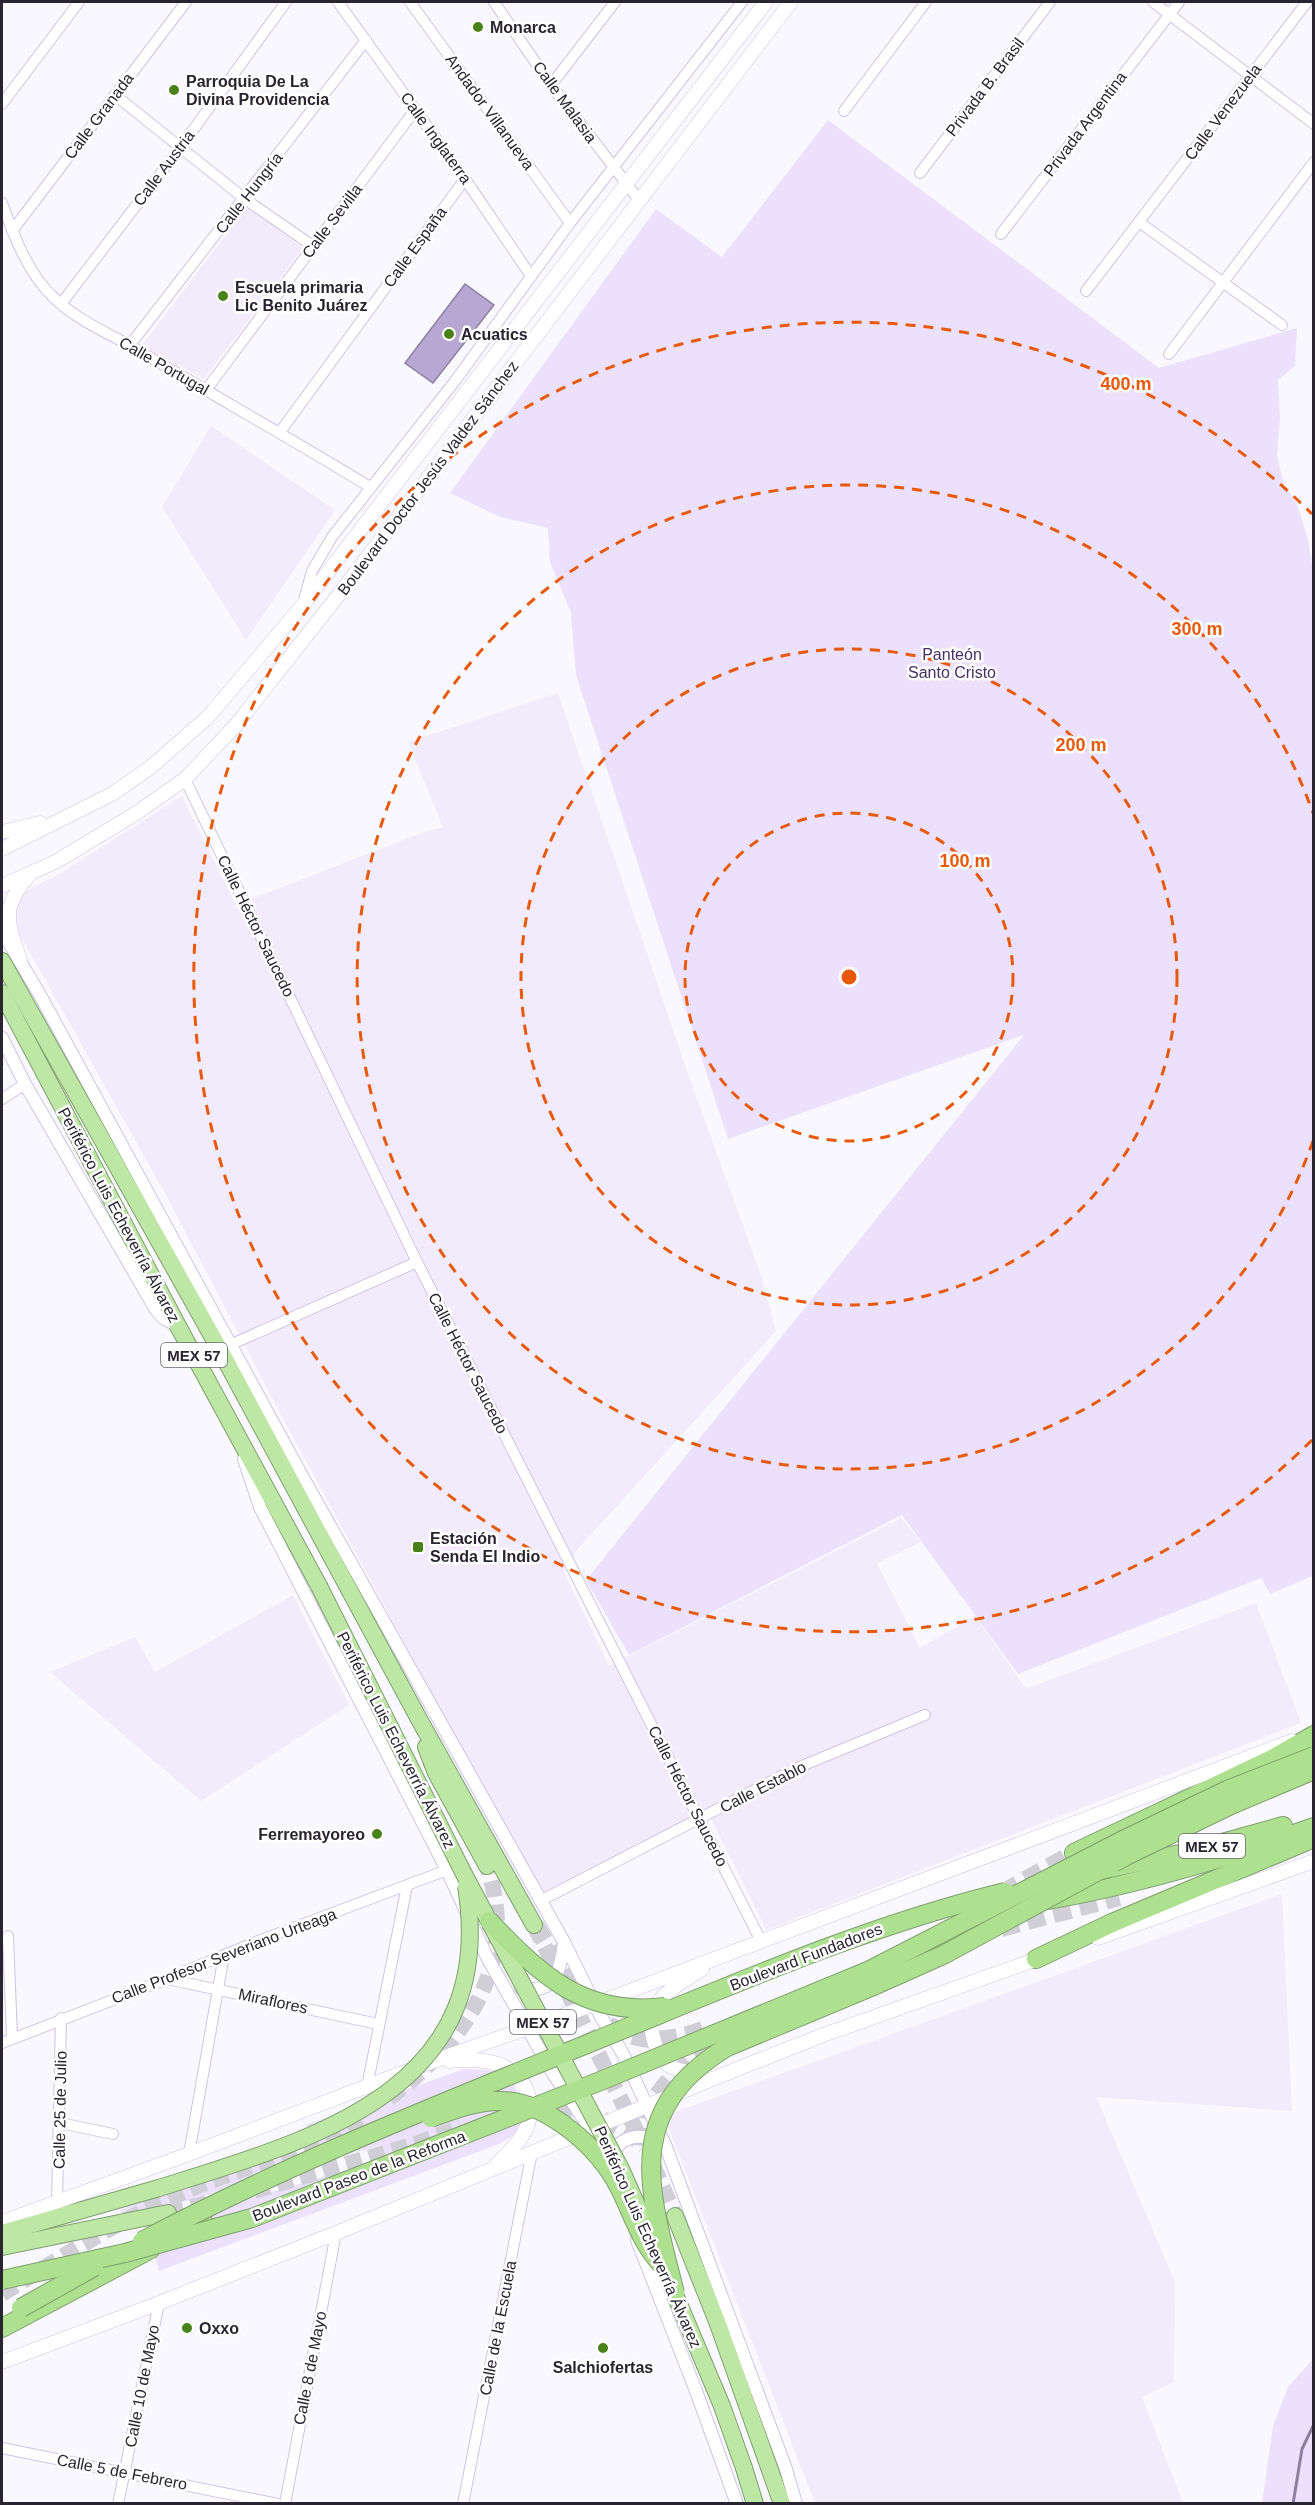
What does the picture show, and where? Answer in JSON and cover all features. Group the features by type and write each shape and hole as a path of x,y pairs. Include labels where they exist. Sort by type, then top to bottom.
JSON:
{"highway":[{"name":"Periférico Luis Echeverría Álvarez","path":"7,961 225,1347 420,1721 534,1924"},
{"name":"Periférico Luis Echeverría Álvarez","path":"2,993 319,1586 465,1876 621,2169 722,2406 755,2504"},
{"path":"420,1721 432,1763 487,1866"},
{"path":"1074,1853 1270,1760 1314,1733"},
{"name":"Boulevard Fundadores","path":"598,2082 870,1970 1125,1839 1227,1790 1314,1756"},
{"path":"675,2293 652,2195 650,2153 653,2138 665,2109 677,2090 707,2059 738,2042 871,1988 945,1954 1126,1856 1231,1805 1314,1770"},
{"name":"Boulevard Fundadores","path":"583,2046 808,1954 869,1932 990,1896 1190,1852 1314,1817"},
{"path":"1119,1897 1224,1867 1284,1845 1314,1829"},
{"path":"489,1921 542,1974 584,1998 632,2008 677,2006 860,1944 1005,1908 1111,1889 1217,1860 1314,1829"},
{"path":"1036,1959 1112,1923 1314,1837"},
{"path":"2,2233 159,2188 280,2148 316,2133 379,2098 418,2067 445,2033 467,1979 471,1940 465,1876"},
{"name":"Boulevard Paseo de la Reforma","path":"2,2320 69,2280 249,2186 415,2113 583,2046"},
{"name":"Boulevard Paseo de la Reforma","path":"2,2280 125,2253 252,2217 598,2082"},
{"path":"2,2328 277,2181 435,2117 458,2109 502,2101 524,2106 551,2117 590,2147 618,2185 647,2247 663,2266"},
{"path":"2,2247 168,2212"},
{"name":"Periférico Luis Echeverría Álvarez","path":"675,2216 718,2324 782,2504"}],"main road":[{"name":"Boulevard Doctor Jesús Valdez Sánchez","path":"2,849 112,794 151,767 208,717 302,606 766,2"},
{"name":"Boulevard Doctor Jesús Valdez Sánchez","path":"2,886 35,871 98,836 185,780 236,725 338,597 791,2"},
{"path":"2,831 70,816"},
{"path":"7,961 6,906 14,891 35,871"},
{"path":"2,2222 431,2062 595,2004 1314,1733"},
{"path":"2,2362 336,2233 742,2067 1036,1959 1314,1861"},
{"path":"718,1958 658,2002 651,2019 652,2035 668,2065 680,2070 701,2073 742,2067"},
{"path":"431,2062 465,2060 509,2068 515,2072 526,2088 530,2104 530,2116 526,2130 493,2168"}],"street":[{"path":"2,104 79,2"},
{"name":"Calle Granada","path":"12,231 186,2"},
{"name":"Calle Austria","path":"61,304 180,148 286,2"},
{"name":"Calle Inglaterra","path":"338,2 465,179 531,276"},
{"name":"Andador Villanueva","path":"410,2 570,223"},
{"name":"Calle Malasia","path":"494,2 551,85 613,169 639,200"},
{"path":"551,85 615,2"},
{"path":"302,606 312,571 324,550 370,487 455,381 570,223 742,2"},
{"path":"844,111 926,2"},
{"name":"Privada B. Brasil","path":"920,174 1050,2"},
{"path":"1152,2 1314,124"},
{"name":"Privada Argentina","path":"1001,234 1179,2"},
{"name":"Calle Venezuela","path":"1086,291 1250,76 1310,2"},
{"path":"728,20 743,31"},
{"name":"Calle Hungría","path":"130,345 366,40"},
{"path":"115,95 245,199 313,246"},
{"name":"Calle Sevilla","path":"206,390 415,110"},
{"path":"1169,354 1314,162"},
{"name":"Calle España","path":"280,432 465,179"},
{"name":"Calle Portugal","path":"2,203 12,231 38,281 75,315 280,432 370,487"},
{"path":"1139,222 1282,325"},
{"name":"Calle Héctor Saucedo","path":"185,780 417,1262 570,1568 761,1941"},
{"path":"2,931 7,961"},
{"path":"2,1038 25,1084 156,1310 178,1326"},
{"path":"2,1099 25,1084"},
{"path":"417,1262 225,1347 301,1474 564,1942 623,2054 666,2147 759,2395 796,2504"},
{"path":"234,1426 260,1507 447,1870 475,1933 559,2084 591,2130 611,2170 737,2504"},
{"name":"Calle Establo","path":"540,1901 797,1768 925,1715"},
{"name":"Calle Profesor Severiano Urteaga","path":"7,2041 61,2018 447,1870"},
{"path":"367,2087 378,2024 408,1886"},
{"path":"7,2041 8,1936"},
{"path":"498,1977 530,1990 543,1987 560,1971 564,1942"},
{"path":"189,2154 224,1955"},
{"name":"Miraflores","path":"167,1979 378,2024"},
{"name":"Calle 25 de Julio","path":"57,2203 61,2018"},
{"path":"60,2123 113,2134"},
{"path":"611,2170 614,2150 628,2138 640,2136 652,2139 666,2147"},
{"name":"Calle de la Escuela","path":"463,2504 532,2152"},
{"name":"Calle 8 de Mayo","path":"285,2504 336,2233"},
{"name":"Calle 10 de Mayo","path":"118,2504 159,2303"},
{"name":"Calle 5 de Febrero","path":"2,2448 278,2504"}],"shaded area":[{"name":"Escuela primaria Lic Benito Juárez","path":"248,206 303,248 204,379 142,345"},
{"name":"Acuatics","path":"465,284 494,305 433,383 405,363"},
{"path":"211,426 335,510 246,640 162,507"},
{"path":"558,693 693,1088 762,1278 776,1331 576,1551 563,1570 609,1666 901,1518 921,1542 877,1563 920,1648 975,1616 1026,1689 1256,1603 1301,1723 766,1930 707,1810 541,1895 280,1413 166,1195 2,903 61,873 182,796 236,905 421,833 443,827 408,742"},
{"path":"293,1595 349,1705 201,1801 50,1672 135,1637 155,1672"},
{"path":"1282,1894 1292,2111 1096,2097 1175,2282 1174,2382 1142,2397 1183,2503 815,2503 664,2116"}],"green space":[{"name":"Panteón Santo Cristo","path":"828,120 1159,368 1297,328 1295,366 1278,380 1280,419 1277,456 1284,485 1297,504 1308,539 1314,576 1313,1576 1270,1594 1261,1578 1018,1674 902,1515 629,1655 586,1580 1024,1035 728,1139 576,675 571,613 550,562 548,528 500,517 450,493 656,209 722,257"},
{"path":"464,2069 486,2070 501,2074 511,2082 519,2095 521,2119 519,2127 514,2134 499,2144 159,2271 147,2228 382,2160 380,2145 123,2217 120,2210 190,2183 321,2147 306,2125"},
{"path":"1313,2359 1313,2503 1262,2503 1273,2426 1288,2387"}],"waterway":[{"path":"1293,2504 1302,2449 1314,2424"}],"tunnel":[{"path":"1002,1893 1074,1853"},
{"path":"389,2098 417,2076 441,2052 463,2026 479,1998 491,1968 496,1936 495,1902 487,1866"},
{"path":"1001,1928 1119,1897"},
{"path":"534,1925 642,2142"},
{"path":"535,1925 578,1996"},
{"path":"894,1966 952,1943"},
{"path":"608,2025 632,2036 657,2039 683,2036 708,2028"},
{"path":"644,2146 647,2117 661,2091 679,2071 700,2055 723,2042"},
{"path":"533,2110 564,2109 593,2115 619,2128 644,2146"},
{"path":"2,2294 92,2239 162,2202 208,2182 298,2149 363,2116"},
{"path":"254,2191 415,2144 461,2127"},
{"path":"653,2165 675,2216"},
{"path":"168,2213 208,2203"}],"place":[{"name":"Monarca","path":"478,27"},
{"name":"Parroquia De La Divina Providencia","path":"174,90"},
{"name":"Escuela primaria Lic Benito Juárez","path":"223,296"},
{"name":"Acuatics","path":"449,334"},
{"name":"Estación Senda El Indio","path":"418,1547"},
{"name":"Ferremayoreo","path":"377,1834"},
{"name":"Oxxo","path":"187,2328"},
{"name":"Salchiofertas","path":"603,2348"}]}
